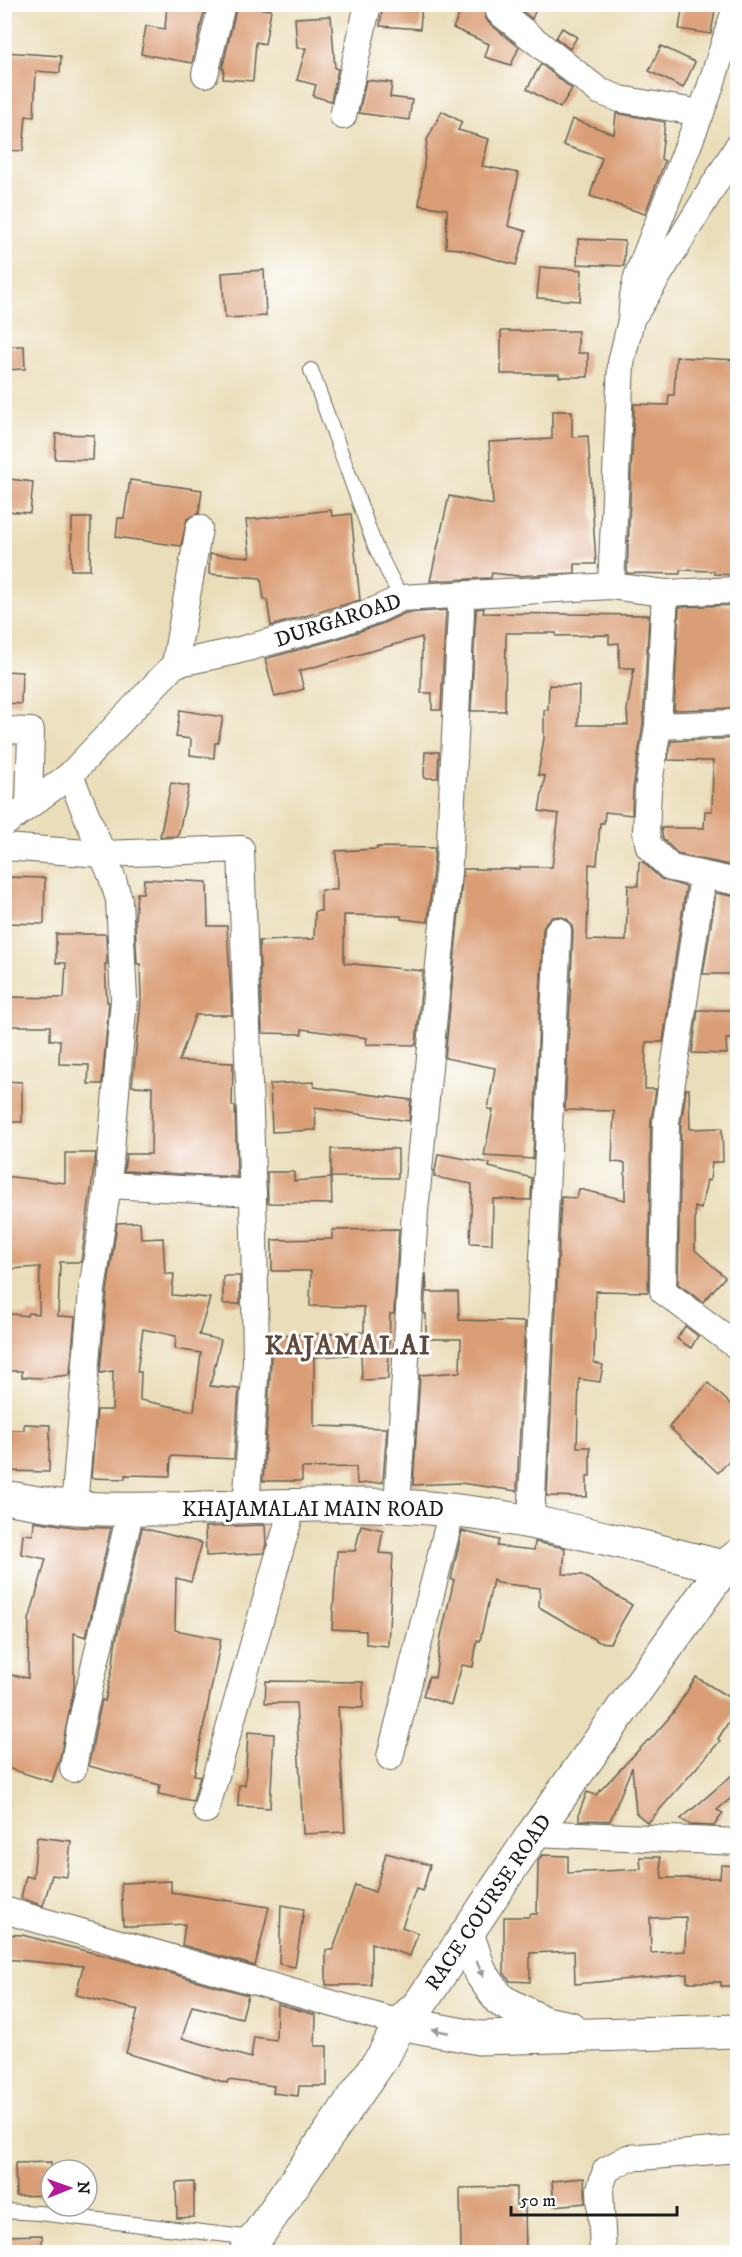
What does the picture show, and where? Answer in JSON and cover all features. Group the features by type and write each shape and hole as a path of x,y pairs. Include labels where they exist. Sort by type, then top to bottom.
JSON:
{"main road":[{"name":"KHAJAMALAI MAIN ROAD","path":"4,1497 74,1508 293,1505 397,1506 452,1510 531,1521 731,1562"},
{"name":"RACE COURSE ROAD","path":"251,2246 384,2055 400,2023 420,2004 534,1833 731,1562"},
{"path":"467,1933 480,1972 500,2000 544,2023 601,2034"},
{"path":"400,2023 479,2038 738,2031"}],"street":[{"path":"205,74 222,4"},
{"path":"343,116 368,4"},
{"path":"611,586 621,363 631,320 637,277 701,113 737,4"},
{"path":"499,12 599,91 620,99 701,113"},
{"path":"631,320 738,146"},
{"path":"4,824 70,775 175,664 199,528"},
{"name":"DURGAROAD","path":"175,664 236,651 332,625 376,610 400,598 611,586 665,593 738,590"},
{"path":"665,593 658,726 648,790 646,832 649,847 671,868 738,882"},
{"path":"397,1506 415,1211 449,862 460,595"},
{"path":"658,726 738,723"},
{"path":"4,730 32,731 29,806"},
{"path":"70,775 119,900 124,999 108,1185 92,1290 74,1508"},
{"path":"4,847 102,854 241,849 253,1193 256,1362 246,1507"},
{"path":"703,876 666,1122 663,1291 738,1347"},
{"path":"531,1521 558,931"},
{"path":"108,1185 253,1193"},
{"path":"206,1810 293,1505"},
{"path":"74,1769 80,1728 131,1509"},
{"path":"390,1757 452,1510"},
{"path":"534,1833 738,1842"},
{"path":"4,1910 400,2023"},
{"path":"603,2253 600,2189 606,2170 628,2158 738,2149"}],"lane":[{"path":"311,370 375,546 400,598"},
{"path":"4,2211 39,2213 251,2246"}],"building":[{"path":"167,4 206,4 192,63 141,54 146,26 165,29"},
{"path":"383,4 422,4 420,29 380,26"},
{"path":"464,4 486,4 485,17 489,23 519,47 511,65 485,57 489,44 453,28"},
{"path":"514,4 538,4 532,19"},
{"path":"683,4 716,4 711,34 679,29"},
{"path":"237,5 271,10 265,44 256,42 253,81 223,79 224,69 222,69"},
{"path":"331,16 335,68 338,69 331,101 313,96 316,85 297,80 306,48 297,48 295,18"},
{"path":"562,28 577,37 570,49 556,38"},
{"path":"661,46 695,62 683,88 649,71"},
{"path":"4,52 61,56 60,73 36,71 34,117 26,116 23,151 4,150"},
{"path":"541,64 572,89 560,108 527,89"},
{"path":"366,80 392,83 390,97 412,100 409,120 359,113"},
{"path":"442,111 462,122 458,130 489,139 482,166 519,173 508,226 526,231 516,265 460,249 446,248 447,209 419,205 427,140"},
{"path":"616,113 665,122 661,159 665,161 645,214 590,196 602,158 563,145 572,119 614,134"},
{"path":"578,239 625,241 624,266 577,264"},
{"path":"540,267 582,270 580,301 537,298"},
{"path":"264,270 266,316 225,318 222,273"},
{"path":"501,331 578,331 578,353 588,353 588,377 559,377 559,374 501,374"},
{"path":"4,346 24,346 25,369 4,370"},
{"path":"676,357 738,360 738,575 714,574 714,571 680,570 680,574 627,573 634,404 668,405 669,395 674,395"},
{"path":"552,411 572,411 572,437 588,436 596,564 575,564 575,573 518,576 492,573 491,578 430,581 449,496 493,505 489,442 552,439"},
{"path":"56,434 94,435 93,460 55,459"},
{"path":"9,479 33,482 30,513 6,511"},
{"path":"130,480 202,490 199,513 187,519 181,546 116,537 118,518 124,518"},
{"path":"331,510 332,516 351,514 360,600 271,626 261,578 209,574 210,554 250,557 246,520"},
{"path":"72,518 91,518 90,570 71,570"},
{"path":"738,605 738,708 674,710 679,607"},
{"path":"484,608 483,613 649,615 643,724 633,788 632,815 605,812 604,823 600,823 597,865 589,864 587,940 626,941 628,885 638,886 639,862 643,862 661,879 686,887 663,1042 646,1042 645,1089 656,1089 651,1122 648,1292 596,1291 594,1363 603,1365 600,1382 579,1379 577,1447 590,1447 587,1497 547,1496 561,1197 577,1198 579,1189 625,1200 625,1163 612,1162 614,1111 565,1110 573,932 572,925 567,919 559,916 552,917 546,922 543,930 533,1159 484,1156 493,1110 488,1109 495,1068 445,1058 463,869 552,867 559,814 539,811 545,776 538,775 544,738 544,710 548,710 549,685 579,686 578,725 628,725 627,710 634,668 619,668 619,643 609,644 609,635 556,636 556,633 506,633 505,711 471,711 476,609"},
{"path":"446,610 441,710 432,710 432,693 421,693 422,637 299,671 304,689 275,697 265,659 337,639 405,613"},
{"path":"4,671 22,672 21,704 4,703"},
{"path":"180,710 223,717 218,743 215,743 214,758 190,755 191,739 176,737"},
{"path":"738,738 738,867 678,854 663,839 661,828 704,828 705,811 712,811 713,761 668,760 671,741"},
{"path":"425,752 439,752 438,778 424,778"},
{"path":"171,783 189,786 178,836 160,837"},
{"path":"377,847 435,848 428,922 401,919 401,916 344,915 344,963 423,971 416,1045 366,1044 367,1038 302,1029 302,1034 262,1033 259,941 314,939 315,911 321,911 321,890 337,890 336,851 377,849"},
{"path":"4,877 45,878 44,924 4,923"},
{"path":"144,879 207,882 208,926 227,926 232,1015 195,1015 179,1061 233,1063 232,1106 235,1106 237,1177 124,1171 126,1154 151,1154 152,1087 132,1086 141,1000 135,920 137,893 143,893"},
{"path":"716,893 738,897 738,974 703,974"},
{"path":"56,934 106,934 107,964 105,964 107,1002 109,1002 102,1084 88,1084 89,1065 59,1064 60,1040 50,1040 50,1026 4,1026 4,997 64,998 66,963 56,963"},
{"path":"698,1010 734,1010 734,1013 738,1013 738,1039 726,1039 727,1054 692,1053"},
{"path":"4,1081 22,1082 22,1122 4,1122"},
{"path":"314,1082 314,1087 411,1100 409,1121 315,1108 316,1130 272,1132 270,1084"},
{"path":"686,1089 689,1089 690,1129 722,1128 723,1162 712,1162 710,1181 707,1180 701,1209 695,1207 695,1250 725,1277 703,1302 678,1284 681,1123"},
{"path":"331,1149 398,1149 398,1178 331,1177"},
{"path":"65,1153 96,1153 81,1262 60,1262 58,1316 75,1317 70,1375 22,1377 22,1371 4,1371 4,1313 27,1316 28,1313 39,1314 40,1267 10,1269 8,1243 4,1243 4,1176 65,1183"},
{"path":"438,1154 490,1163 489,1167 532,1178 531,1200 493,1199 492,1244 470,1243 472,1184 434,1177"},
{"path":"267,1172 294,1172 294,1181 331,1178 332,1204 268,1203"},
{"path":"140,1222 141,1239 163,1238 165,1274 174,1274 172,1295 210,1298 199,1335 221,1340 210,1386 239,1389 234,1459 171,1456 170,1476 125,1475 125,1479 91,1478 97,1410 112,1410 113,1371 100,1373 107,1292 117,1223","holes":["143,1329 176,1336 175,1349 201,1353 194,1411 140,1400 141,1372 137,1372"]},
{"path":"399,1229 394,1314 390,1314 388,1379 362,1380 361,1354 314,1357 314,1426 387,1428 383,1482 357,1484 356,1467 302,1468 302,1481 263,1481 271,1336 364,1332 364,1307 310,1306 311,1271 272,1271 272,1240 332,1239 332,1230"},
{"path":"426,1273 427,1292 458,1292 459,1320 525,1322 517,1491 460,1483 413,1485 420,1375 460,1372 461,1339 426,1339 426,1314 424,1314"},
{"path":"223,1276 240,1276 240,1304 223,1304"},
{"path":"685,1326 698,1336 691,1348 677,1339"},
{"path":"708,1383 738,1411 738,1451 718,1473 669,1427"},
{"path":"24,1424 50,1425 49,1472 4,1471 4,1430 24,1430"},
{"path":"34,1521 74,1527 111,1528 86,1637 74,1633 74,1688 60,1758 52,1782 4,1767 4,1674 28,1678 29,1620 46,1559 21,1554 23,1534 33,1535"},
{"path":"265,1525 264,1553 206,1556 205,1527"},
{"path":"361,1525 383,1530 379,1553 393,1554 388,1646 366,1644 366,1631 332,1629 337,1551 355,1551"},
{"path":"142,1528 202,1543 191,1582 176,1578 175,1630 221,1639 194,1775 200,1776 193,1801 158,1794 160,1785 89,1766"},
{"path":"462,1531 499,1540 497,1546 534,1550 535,1542 565,1548 563,1574 582,1575 632,1605 610,1643 599,1642 539,1607 540,1588 497,1583 493,1580 480,1641 477,1640 473,1667 462,1665 451,1705 423,1696 429,1676 435,1678 441,1636 454,1580 451,1579"},
{"path":"696,1677 738,1703 738,1707 718,1739 720,1741 648,1823 636,1813 632,1767 610,1821 579,1820 579,1813 587,1792 596,1795 649,1741 673,1713"},
{"path":"266,1681 363,1682 363,1708 338,1707 345,1832 303,1834 296,1703 265,1703"},
{"path":"248,1732 274,1734 270,1808 238,1806 239,1785 245,1785"},
{"path":"738,1770 738,1792 717,1810 723,1813 714,1826 690,1825 681,1819"},
{"path":"37,1837 71,1841 67,1877 52,1875 43,1906 21,1898 26,1876 33,1878"},
{"path":"386,1853 430,1865 423,1891 416,1889 402,1927 418,1933 410,1956 371,1943 371,1985 326,1985 326,1950 333,1950 355,1885 375,1892"},
{"path":"542,1855 568,1856 568,1873 641,1869 640,1857 660,1857 662,1878 720,1878 721,1865 738,1866 738,1986 721,1986 721,1982 687,1982 687,1974 575,1984 574,1951 530,1953 530,1982 510,1981 504,1973 504,1917 530,1917 530,1914 537,1914 538,1861","holes":["686,1917 685,1951 651,1953 650,1918"]},
{"path":"171,1881 171,1892 269,1907 255,1966 182,1945 185,1924 133,1927 123,1925 121,1883"},
{"path":"281,1905 304,1909 295,1967 279,1964"},
{"path":"4,1934 22,1935 134,1963 248,1995 242,2018 192,2006 182,2038 251,2058 254,2037 276,2040 277,2004 316,2015 315,2046 327,2046 327,2086 299,2086 298,2096 273,2093 274,2086 228,2080 227,2083 126,2053 138,2010 76,1995 83,1966 4,1959"},
{"path":"39,2162 39,2195 16,2196 15,2163"},
{"path":"584,2178 586,2203 554,2206 552,2181"},
{"path":"194,2182 194,2217 177,2218 176,2183"},
{"path":"516,2187 516,2205 525,2205 526,2253 461,2253 460,2188"},
{"path":"42,2235 42,2253 4,2253 4,2236"}],"district":[{"name":"KAJAMALAI","path":"348,1345"}]}
